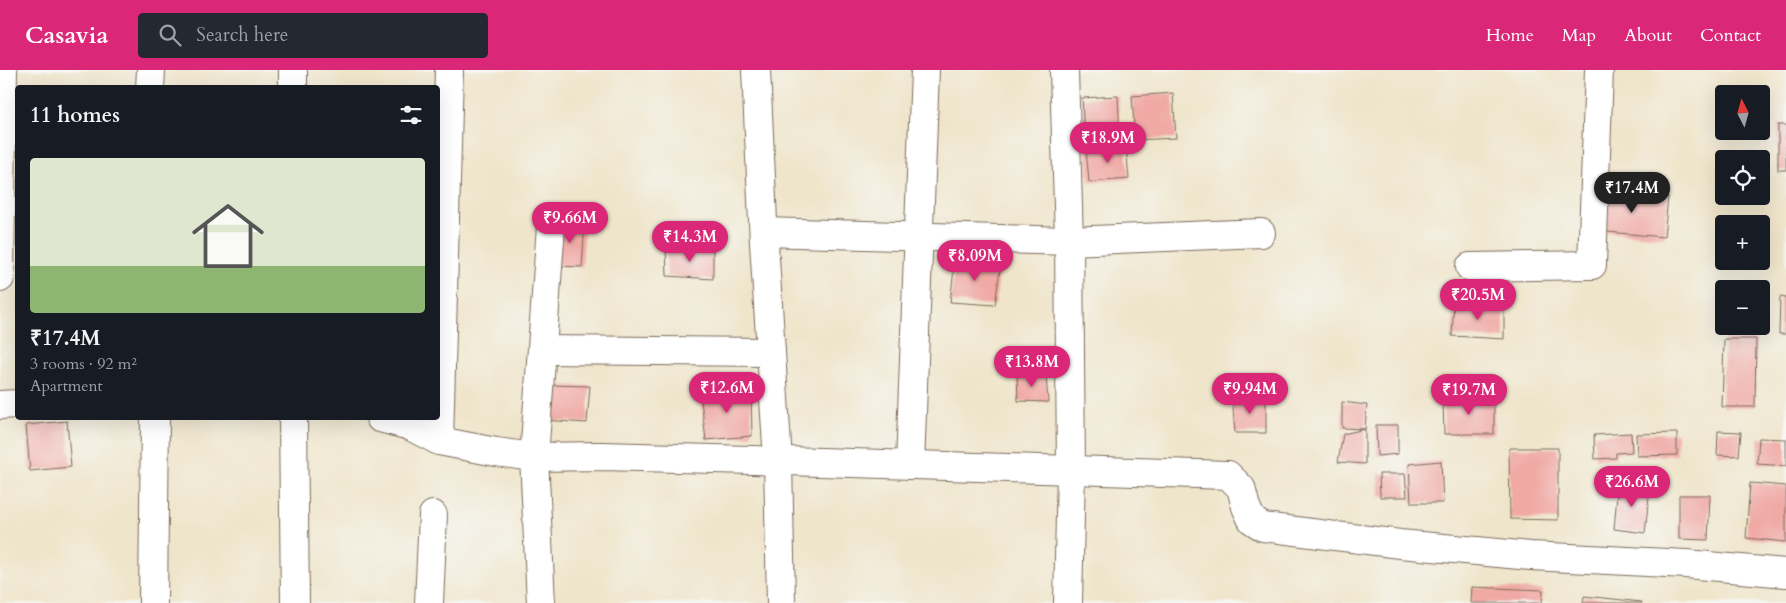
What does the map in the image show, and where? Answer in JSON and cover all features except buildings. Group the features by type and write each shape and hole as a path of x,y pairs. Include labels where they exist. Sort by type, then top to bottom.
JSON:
{"street":[{"path":"0,278 3,70"},
{"path":"150,85 151,70"},
{"path":"293,70 293,85"},
{"path":"440,404 449,70"},
{"path":"756,70 778,461 780,603"},
{"path":"910,465 924,70"},
{"path":"1064,70 1071,471 1068,603"},
{"path":"1470,267 1592,265 1598,70"},
{"path":"541,603 534,456 551,226"},
{"path":"764,232 1068,241 1261,233"},
{"path":"542,350 771,352"},
{"path":"0,405 15,404"},
{"path":"153,603 155,420"},
{"path":"293,420 295,603"},
{"path":"388,420 410,426 439,441 496,452 534,456 602,456 1228,475 1241,488 1252,520 1263,527 1400,544 1531,556 1686,564 1786,573"},
{"path":"439,441 440,420"},
{"path":"429,603 432,515"}]}
